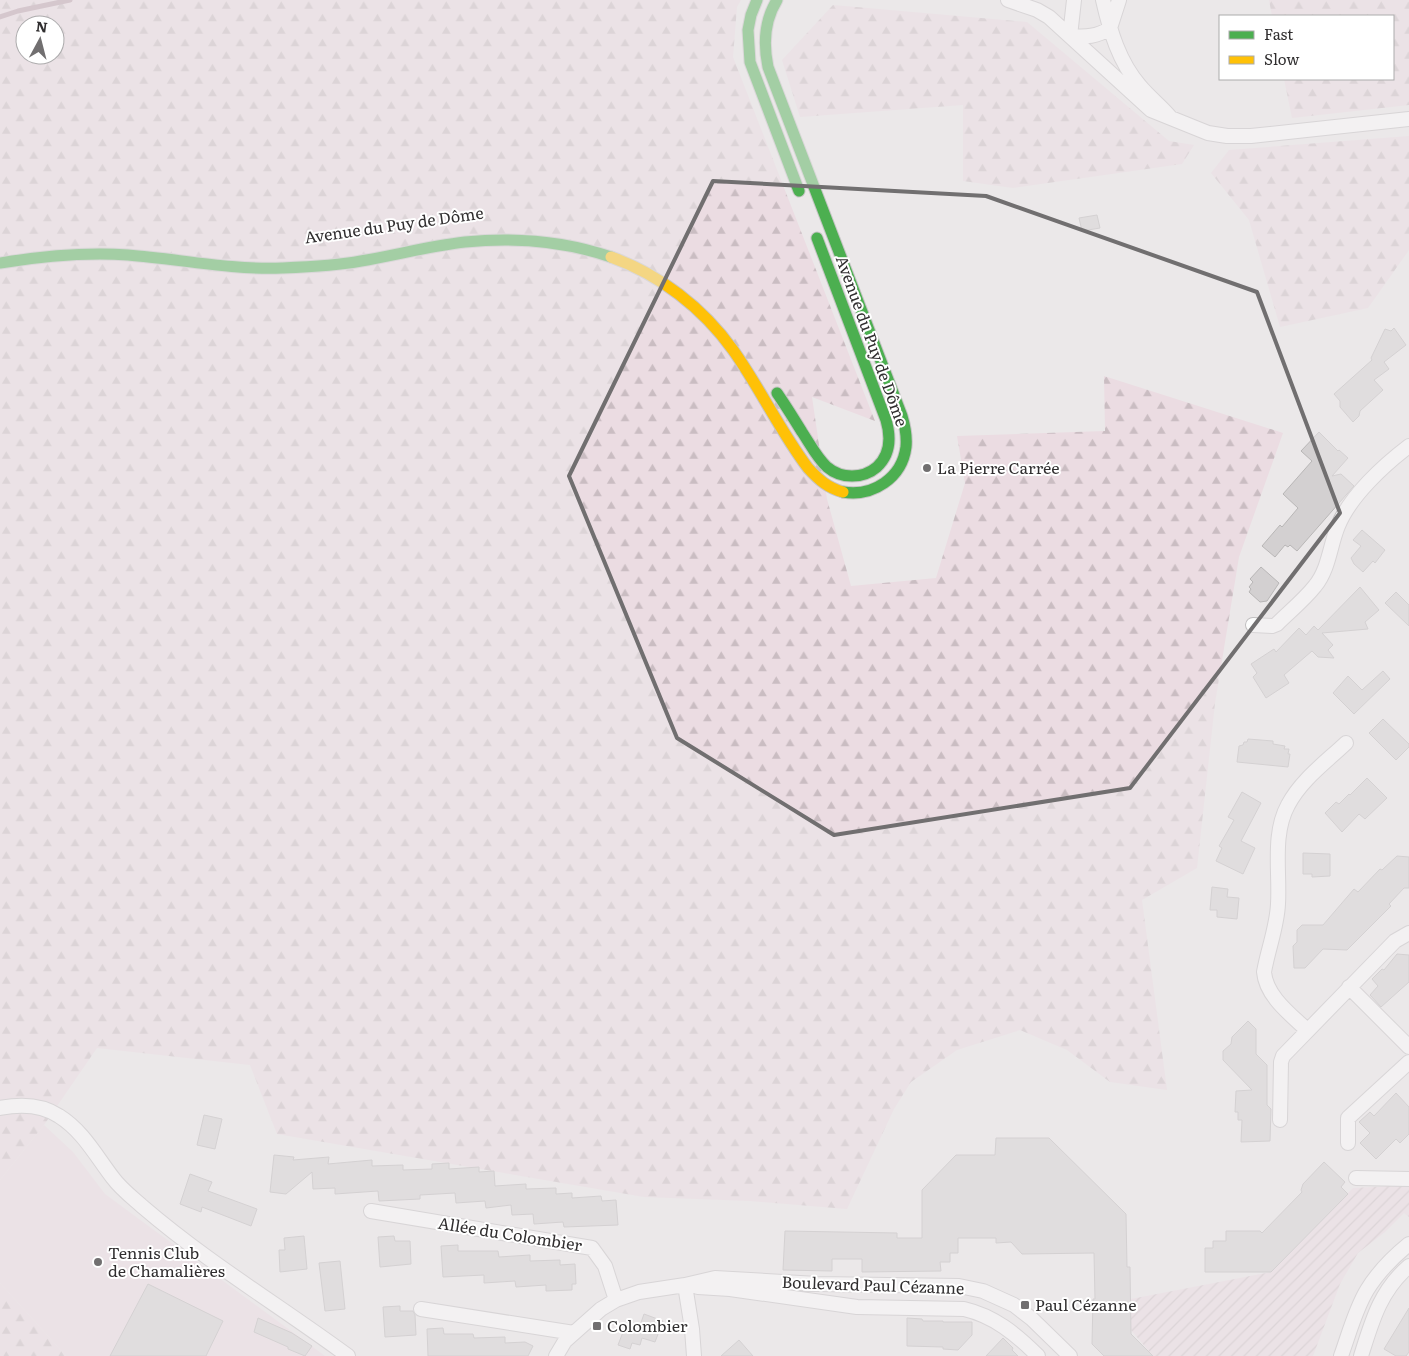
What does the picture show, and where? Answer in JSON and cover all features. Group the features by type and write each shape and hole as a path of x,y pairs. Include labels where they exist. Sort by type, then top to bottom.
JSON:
{"main road":[{"path":"757,0 748,26 750,62 802,200"},
{"name":"Avenue du Puy de Dôme","path":"0,263 60,256 105,254 242,266 276,268 311,267 346,264 464,242 505,240 549,243 593,252 626,263 653,276 681,295 706,318 733,351 806,466 823,482 837,490 851,493 866,492 879,488 890,479 902,462 906,446 904,426 809,177 766,58 764,38 766,23 769,13 777,0"},
{"name":"Avenue du Puy de Dôme","path":"812,224 876,391 890,434 890,443 886,456 873,470"},
{"path":"773,387 826,466 837,473 847,476 858,476 873,470 879,488"}],"street":[{"path":"1008,0 1037,10 1048,17 1151,110 1208,133 1227,136 1251,136 1409,120"},
{"path":"1070,36 1074,0"},
{"path":"1103,0 1116,47 1132,75 1140,87 1158,102 1172,120"},
{"path":"1070,36 1094,36 1110,28 1119,0"},
{"path":"1253,624 1272,626 1276,624 1315,586 1323,573 1338,525 1344,514 1378,473 1409,446"},
{"path":"1307,1030 1270,992 1264,972 1278,905 1280,833 1287,806 1296,792 1309,777 1346,744"},
{"path":"1280,1120 1282,1058 1395,941 1409,933"},
{"path":"1349,987 1409,1046"},
{"path":"1348,1143 1348,1118 1409,1062"},
{"path":"0,1108 24,1105 38,1107 56,1114 68,1122 82,1135 113,1179 147,1210 244,1285 348,1356"},
{"path":"1356,1178 1409,1179"},
{"name":"Allée du Colombier","path":"371,1211 592,1248 605,1266 616,1300"},
{"path":"1342,1356 1367,1290 1387,1265 1409,1244"},
{"path":"1360,1356 1377,1307 1391,1284 1409,1266"},
{"name":"Boulevard Paul Cézanne","path":"556,1356 565,1341 574,1332 616,1300 639,1292 715,1278 817,1284 959,1286 983,1291 1014,1305 1032,1319 1070,1356"},
{"path":"685,1285 694,1356"},
{"name":"Boulevard Paul Cézanne","path":"685,1285 730,1288 858,1307 964,1309 976,1312 1004,1326 1038,1356"},
{"path":"421,1309 574,1332"}],"highlighted area":[{"path":"713,181 986,196 1257,292 1340,513 1130,788 834,835 677,738 569,476"}],"green space":[{"path":"0,0 741,0 737,7 733,57 875,421 812,397 827,499 851,586 936,578 965,483 957,436 1105,431 1104,376 1283,433 1239,557 1215,703 1197,868 1142,900 1167,1090 1110,1082 1067,1050 1020,1030 957,1050 911,1082 894,1109 847,1209 750,1201 644,1197 277,1134 250,1065 97,1048 44,1125 0,1180"},
{"path":"1269,0 1409,0 1409,105 1292,118 1284,80 1394,80 1394,15 1272,15"},
{"path":"833,5 1027,22 1169,141 1194,145 1182,164 1013,188 963,181 963,105 800,117 782,60"},
{"path":"1409,136 1409,250 1368,308 1280,327 1249,220 1211,173 1229,150"},
{"name":"Tennis Club de Chamalières","path":"44,1125 73,1152 105,1194 325,1356 66,1356 0,1283 0,1180"},
{"path":"1409,1185 1409,1217 1404,1213 1385,1232 1358,1253 1340,1284 1313,1356 1153,1356 1131,1330 1131,1299 1271,1272 1353,1188"},
{"path":"0,1283 66,1356 0,1356"}],"building":[{"path":"1097,215 1100,228 1082,231 1079,218"},
{"path":"1394,328 1406,345 1384,362 1389,369 1374,380 1383,390 1360,411 1359,416 1353,422 1340,407 1340,401 1334,394 1372,360 1371,358 1385,329 1391,331"},
{"path":"1319,432 1348,458 1332,476 1341,474 1354,486 1297,551 1290,545 1288,547 1285,545 1275,557 1262,546 1298,508 1283,494 1312,461 1301,451"},
{"path":"1362,530 1385,550 1375,563 1373,561 1363,572 1354,564 1351,558 1361,546 1353,540"},
{"path":"1261,567 1279,583 1267,601 1260,602 1249,592 1251,589 1249,587 1253,582 1250,579"},
{"path":"1360,587 1379,610 1365,622 1368,629 1322,633 1333,645 1328,650 1334,658 1318,657 1312,651 1284,675 1289,683 1266,698 1253,677 1257,673 1251,664 1274,649 1276,652 1299,628 1306,635 1314,626 1318,630"},
{"path":"1396,592 1409,605 1409,626 1385,603"},
{"path":"1383,671 1390,679 1354,714 1333,693 1348,676 1362,690"},
{"path":"1383,719 1409,744 1409,747 1396,760 1369,733"},
{"path":"1248,739 1273,741 1273,744 1285,746 1284,749 1289,749 1288,754 1290,754 1288,767 1237,762 1239,746 1247,742"},
{"path":"1367,778 1387,798 1365,819 1359,814 1342,832 1325,813 1336,802 1339,804 1350,795"},
{"path":"1242,792 1261,803 1241,841 1255,848 1243,874 1216,861 1222,848 1219,846 1234,820 1228,817"},
{"path":"1303,853 1330,854 1330,876 1312,877 1312,874 1303,874"},
{"path":"1397,856 1409,857 1409,888 1404,888 1389,904 1391,906 1347,950 1323,949 1305,968 1294,968 1293,946 1297,942 1297,930 1302,925 1323,925 1354,889 1358,892 1380,869 1382,870"},
{"path":"1212,887 1228,889 1227,897 1239,898 1237,919 1217,917 1217,910 1210,910"},
{"path":"1397,954 1409,955 1409,982 1381,1007 1370,995 1378,986 1372,979 1382,969 1384,970"},
{"path":"1248,1021 1256,1029 1256,1054 1267,1065 1267,1105 1271,1109 1270,1141 1241,1142 1242,1120 1238,1120 1238,1112 1235,1112 1236,1091 1252,1090 1223,1060 1223,1051 1231,1044 1232,1037"},
{"path":"1396,1093 1409,1107 1409,1134 1400,1143 1396,1139 1376,1159 1360,1143 1370,1133 1359,1122 1370,1112 1374,1116"},
{"path":"204,1115 222,1119 215,1149 197,1145"},
{"path":"996,1138 1049,1138 1126,1214 1127,1267 1130,1267 1131,1334 1153,1356 1104,1356 1092,1344 1093,1299 1095,1299 1094,1253 1022,1254 1011,1242 996,1243 996,1238 958,1238 958,1253 950,1253 950,1262 940,1262 941,1271 862,1272 862,1259 832,1259 832,1271 783,1270 785,1231 897,1233 897,1238 922,1238 922,1190 956,1155 995,1155"},
{"path":"274,1155 294,1157 293,1160 329,1157 328,1164 372,1160 372,1166 403,1165 403,1170 432,1169 432,1164 449,1163 449,1169 479,1167 479,1172 494,1171 495,1186 526,1184 526,1189 556,1188 556,1194 572,1193 572,1198 601,1196 602,1201 616,1200 618,1225 564,1227 563,1222 534,1224 533,1214 512,1215 511,1205 486,1208 485,1201 456,1203 455,1193 420,1195 420,1199 379,1201 378,1191 335,1194 335,1188 313,1189 312,1172 286,1194 270,1192"},
{"path":"1324,1162 1345,1182 1341,1187 1348,1194 1271,1272 1205,1272 1205,1248 1213,1248 1213,1241 1226,1241 1226,1231 1260,1231 1262,1233 1302,1192 1303,1184"},
{"path":"190,1174 212,1182 208,1191 257,1209 251,1226 202,1207 201,1212 180,1204"},
{"path":"304,1236 307,1269 280,1272 279,1250 285,1250 284,1238"},
{"path":"394,1236 395,1241 410,1241 411,1264 380,1267 378,1237"},
{"path":"458,1245 458,1251 498,1251 499,1257 530,1255 530,1261 560,1260 560,1265 575,1264 576,1284 572,1284 572,1290 546,1291 546,1285 516,1287 515,1281 484,1283 484,1275 443,1277 441,1246"},
{"path":"340,1261 345,1309 325,1311 319,1263"},
{"path":"148,1284 223,1321 206,1356 110,1356"},
{"path":"400,1306 400,1311 413,1311 416,1335 385,1337 383,1307"},
{"path":"1409,1308 1409,1352 1406,1356 1396,1356 1384,1349"},
{"path":"644,1314 663,1321 655,1342 642,1338 640,1345 632,1343 630,1349 618,1345 625,1327 638,1331"},
{"path":"258,1318 292,1333 312,1346 305,1356 254,1332"},
{"path":"907,1318 922,1319 923,1321 972,1322 972,1335 958,1350 943,1349 943,1347 907,1346"},
{"path":"443,1328 444,1334 473,1334 474,1338 505,1337 505,1343 525,1342 533,1346 528,1356 428,1356 427,1329"},
{"path":"1003,1338 1018,1356 986,1356"},
{"path":"739,1340 753,1356 721,1356"}],"waterway":[{"path":"0,17 18,11 70,0"}],"traffic: fast":[{"path":"757,0 748,30 750,62 799,191"},
{"path":"777,0 767,24 765,49 768,67 902,416 906,432 906,447 903,458 899,468 892,476 875,488 854,493 843,492"},
{"path":"777,393 817,455 833,471 852,476 865,474 882,462 889,445 886,420 817,238"},
{"path":"0,263 64,255 112,254 244,267 302,267 351,263 465,242 502,240 557,244 611,257"}],"traffic: slow":[{"path":"611,257 629,264 663,283 679,294 708,320 743,364 788,439 808,468 824,483 843,492"}],"place":[{"name":"La Pierre Carrée","path":"927,468"},
{"name":"Tennis Club de Chamalières","path":"98,1262"},
{"name":"Paul Cézanne","path":"1025,1305"},
{"name":"Colombier","path":"597,1326"}]}
